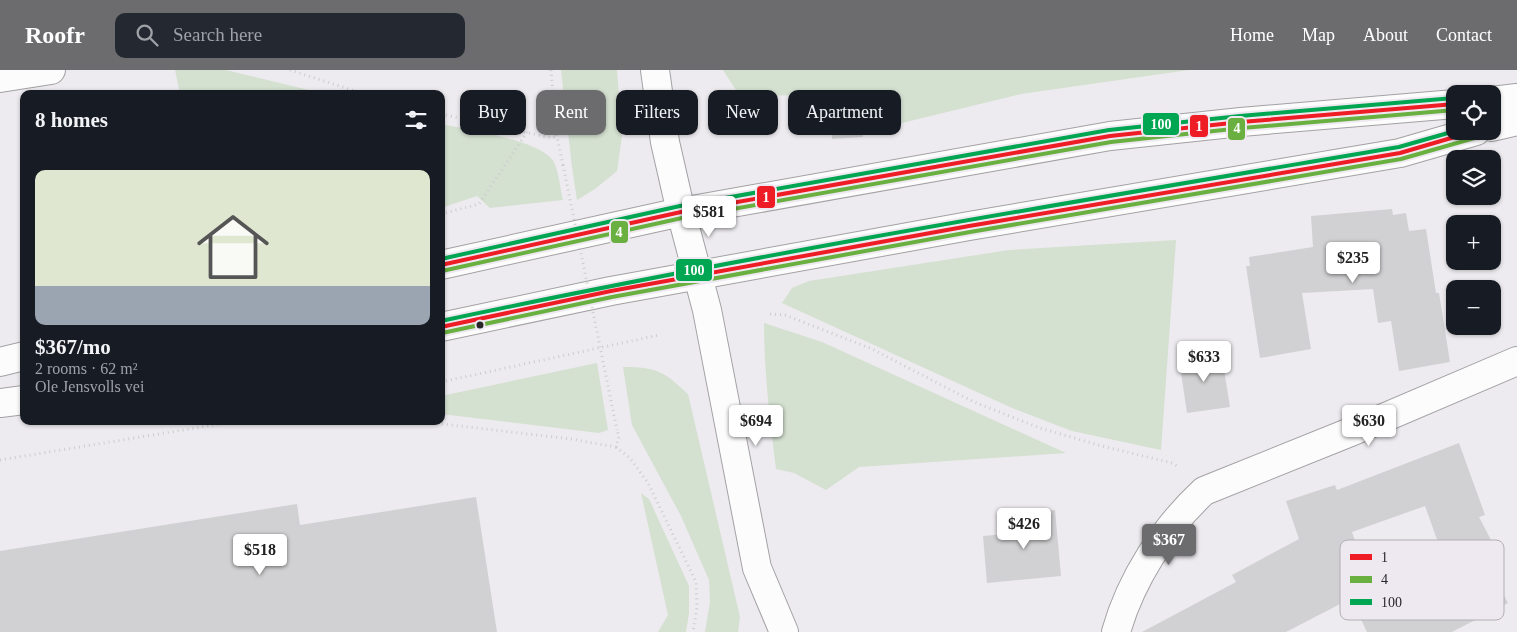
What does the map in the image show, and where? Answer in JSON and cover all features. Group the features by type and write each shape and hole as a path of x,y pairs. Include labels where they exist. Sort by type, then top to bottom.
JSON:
{"main road":[{"path":"0,78 51,70"},
{"path":"655,70 666,142 680,212 710,325 757,568 784,632"},
{"path":"1501,100 1517,98"},
{"path":"445,264 680,212 1110,136 1241,122 1446,105"},
{"path":"1501,125 1517,121"},
{"path":"445,326 611,291 969,226 1400,153 1446,140"},
{"path":"0,362 20,357"},
{"path":"1116,632 1137,580 1151,554 1185,508 1204,491 1352,431 1517,360"},
{"path":"0,403 20,400"}],"path":[{"path":"290,70 352,90"},
{"path":"551,70 556,137 619,437 616,447"},
{"path":"445,115 547,137 556,137"},
{"path":"445,213 479,204 527,132"},
{"path":"770,314 785,315 872,349 974,402 1040,428 1102,446 1172,463 1188,472 1204,491"},
{"path":"445,381 659,335"},
{"path":"445,424 571,439 616,447 630,458 648,483 696,582 697,607 693,632"},
{"path":"0,460 214,425"}],"green space":[{"path":"175,70 226,70 308,90 179,90"},
{"path":"561,70 617,70 619,90 616,90 616,135 622,136 617,171 595,189 577,200 568,135 606,135 606,90 563,90"},
{"path":"723,70 1189,70 1021,94 901,123 901,90 788,90 788,95 778,95 778,90 736,90"},
{"path":"445,125 460,128 460,135 495,135 535,147 547,154 554,162 563,200 490,208 477,196 445,207"},
{"path":"1176,240 1161,450 1072,431 1012,408 782,303 792,288 809,281 1009,250"},
{"path":"764,323 822,342 1066,453 859,467 826,490 794,473 776,469 766,378"},
{"path":"597,363 608,430 599,433 445,414 445,395"},
{"path":"623,367 652,369 665,375 688,394 740,617 738,632 705,632 710,602 709,580 681,516 632,425"},
{"path":"641,493 649,499 689,586 689,613 686,632 658,632 668,615"}],"building":[{"path":"832,135 863,135 863,137 832,139"},
{"path":"1392,209 1393,215 1406,213 1409,231 1426,229 1436,293 1439,293 1450,362 1399,371 1391,321 1378,323 1373,289 1302,293 1311,349 1260,358 1246,266 1250,266 1249,257 1313,247 1311,216"},
{"path":"1221,351 1230,407 1187,413 1179,359"},
{"path":"1459,443 1485,515 1479,517 1491,540 1437,540 1425,506 1352,532 1355,540 1340,540 1340,604 1286,632 1142,632 1236,582 1232,575 1299,539 1286,501 1335,485 1337,490"},
{"path":"476,497 497,632 0,632 0,551 297,504 300,525"},
{"path":"1055,510 1061,576 987,583 983,536 1016,533 1014,514"},
{"path":"1504,595 1508,603 1504,605"},
{"path":"1361,620 1475,620 1452,632 1367,632"}],"transit line":[{"name":"100","path":"445,258 680,206 1109,130 1240,116 1446,99"},
{"name":"1","path":"445,264 681,212 1110,136 1241,122 1446,105"},
{"name":"4","path":"445,270 682,218 1111,142 1242,128 1446,111"},
{"name":"100","path":"445,320 799,250 1399,147 1446,134"},
{"name":"1","path":"445,326 611,291 969,226 1400,153 1446,140"},
{"name":"4","path":"445,332 612,297 970,232 1401,159 1468,140"}]}
